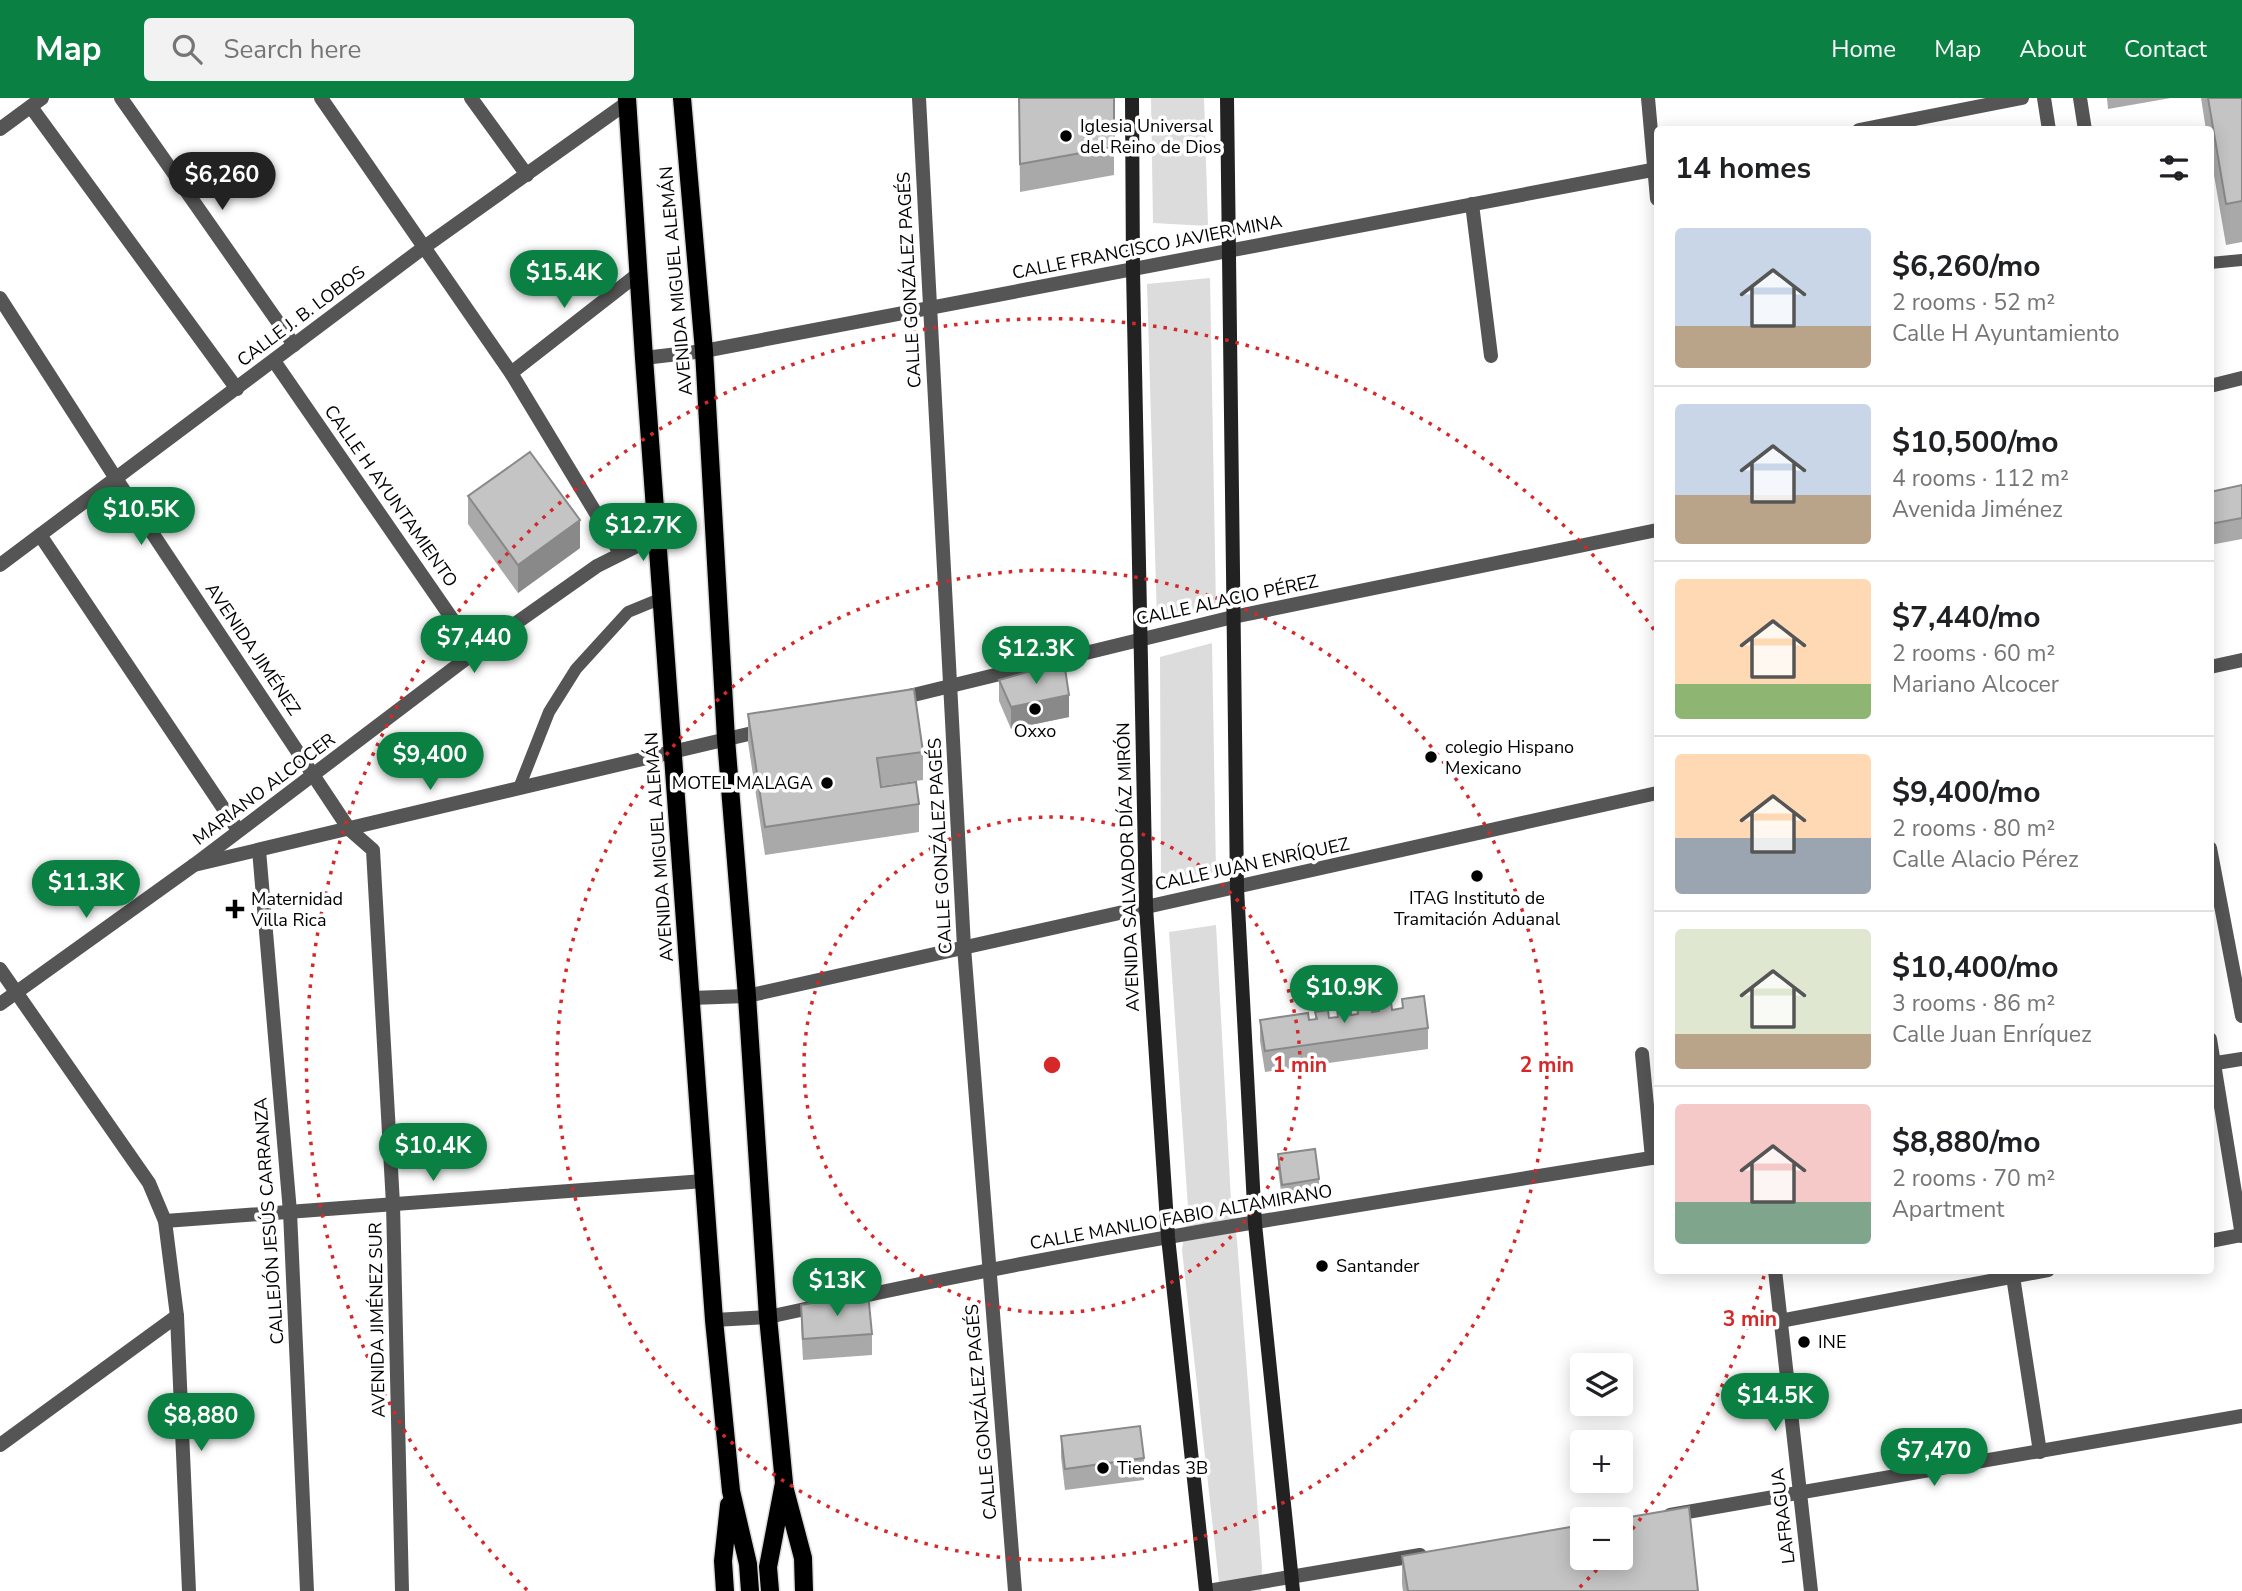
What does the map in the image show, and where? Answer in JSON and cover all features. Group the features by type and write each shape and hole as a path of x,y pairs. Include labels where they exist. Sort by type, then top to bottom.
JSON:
{"main road":[{"name":"AVENIDA MIGUEL ALEMÁN","path":"682,98 704,351 726,739 747,996 768,1317 784,1483 768,1567 770,1591"},
{"name":"AVENIDA SALVADOR DÍAZ MIRÓN","path":"1132,98 1146,907 1168,1237 1207,1591"},
{"path":"1227,98 1237,888 1255,1224 1293,1584"},
{"name":"AVENIDA MIGUEL ALEMÁN","path":"627,100 714,1320 731,1491 748,1564 750,1591"},
{"path":"784,1483 803,1558 804,1591"},
{"path":"725,1591 723,1561 731,1491"}],"street":[{"path":"121,98 295,345"},
{"path":"321,98 510,373 620,553"},
{"path":"471,98 527,175"},
{"name":"CALLE GONZÁLEZ PAGÉS","path":"919,98 964,947 1015,1591"},
{"path":"1648,98 1654,151"},
{"path":"1879,126 2022,98"},
{"path":"2044,98 2048,126"},
{"path":"2080,98 2084,126"},
{"name":"CALLE J. B. LOBOS","path":"0,565 423,248 627,100"},
{"path":"0,129 36,102 237,389"},
{"name":"CALLE FRANCISCO JAVIER MINA","path":"644,358 704,351 930,309 1654,169"},
{"path":"1472,204 1491,356"},
{"path":"510,373 638,274"},
{"name":"AVENIDA JIMÉNEZ","path":"0,298 314,776"},
{"name":"CALLE H AYUNTAMIENTO","path":"274,361 475,652"},
{"path":"2214,385 2242,378"},
{"name":"CALLE ALACIO PÉREZ","path":"885,702 1233,617 1654,531"},
{"path":"40,535 239,830"},
{"name":"MARIANO ALCOCER","path":"0,1004 194,865 475,652 597,566 638,546 658,543"},
{"path":"2214,666 2242,660"},
{"path":"194,865 779,726"},
{"name":"AVENIDA JIMÉNEZ SUR","path":"314,776 349,829 373,850 393,1204 402,1591"},
{"name":"CALLE JUAN ENRÍQUEZ","path":"691,998 747,996 1654,794"},
{"name":"CALLEJÓN JESÚS CARRANZA","path":"259,850 290,1212 307,1591"},
{"path":"2214,869 2242,1016"},
{"path":"0,969 149,1183 165,1221 170,1243 177,1316 189,1591"},
{"path":"1642,1054 1654,1157"},
{"path":"2214,1063 2242,1059"},
{"path":"2214,1069 2242,1236 2214,1240"},
{"name":"CALLE MANLIO FABIO ALTAMIRANO","path":"714,1320 768,1317 988,1269 1654,1157"},
{"path":"165,1221 704,1181"},
{"name":"LAFRAGUA","path":"1775,1274 1811,1591"},
{"path":"1780,1321 2012,1274 2040,1452"},
{"path":"0,1445 177,1316"},
{"path":"1662,1516 2242,1416"},
{"path":"1207,1591 1293,1584 1430,1554"}],"lane":[{"path":"2214,263 2242,260"},
{"path":"519,788 549,712 576,668 628,612 662,598"}],"shaded area":[{"path":"1151,98 1204,98 1208,226 1153,223"},
{"path":"1210,278 1216,608 1157,620 1147,284"},
{"path":"1212,643 1216,872 1161,880 1160,657"},
{"path":"1216,925 1231,1201 1237,1240 1262,1567 1261,1591 1220,1591 1182,1250 1188,1207 1169,932"}],"building":[{"name":"Iglesia Universal del Reino de Dios","path":"1019,98 1114,98 1114,147 1020,164"},
{"path":"2208,98 2242,98 2242,201 2226,204"},
{"path":"530,452 580,520 518,565 468,496"},
{"path":"2242,485 2242,518 2214,523 2214,491"},
{"path":"1064,662 1069,695 1011,707 999,680"},
{"name":"MOTEL MALAGA","path":"914,689 923,752 877,758 881,787 916,782 919,804 765,827 748,714"},
{"path":"1424,996 1428,1028 1265,1051 1260,1020 1308,1013 1309,1020 1317,1019 1315,1012 1328,1010 1329,1018 1338,1017 1337,1009 1350,1007 1351,1015 1358,1014 1357,1006 1371,1005 1372,1012 1379,1011 1378,1003 1391,1001 1392,1010 1403,1008 1402,999"},
{"path":"1315,1149 1319,1179 1282,1185 1278,1154"},
{"path":"868,1293 872,1334 803,1339 801,1305"},
{"path":"1140,1426 1144,1458 1065,1469 1061,1436"},
{"path":"1689,1507 1698,1591 1408,1591 1402,1556 1570,1527 1570,1570 1633,1570 1633,1516"}],"place":[{"name":"Iglesia Universal del Reino de Dios","path":"1066,136"},
{"name":"Oxxo","path":"1035,709"},
{"name":"colegio Hispano Mexicano","path":"1431,757"},
{"name":"MOTEL MALAGA","path":"827,783"},
{"name":"ITAG Instituto de Tramitación Aduanal","path":"1477,876"},
{"name":"Maternidad Villa Rica","path":"235,909"},
{"name":"Santander","path":"1322,1266"},
{"name":"INE","path":"1804,1342"},
{"name":"Tiendas 3B","path":"1103,1468"}]}
